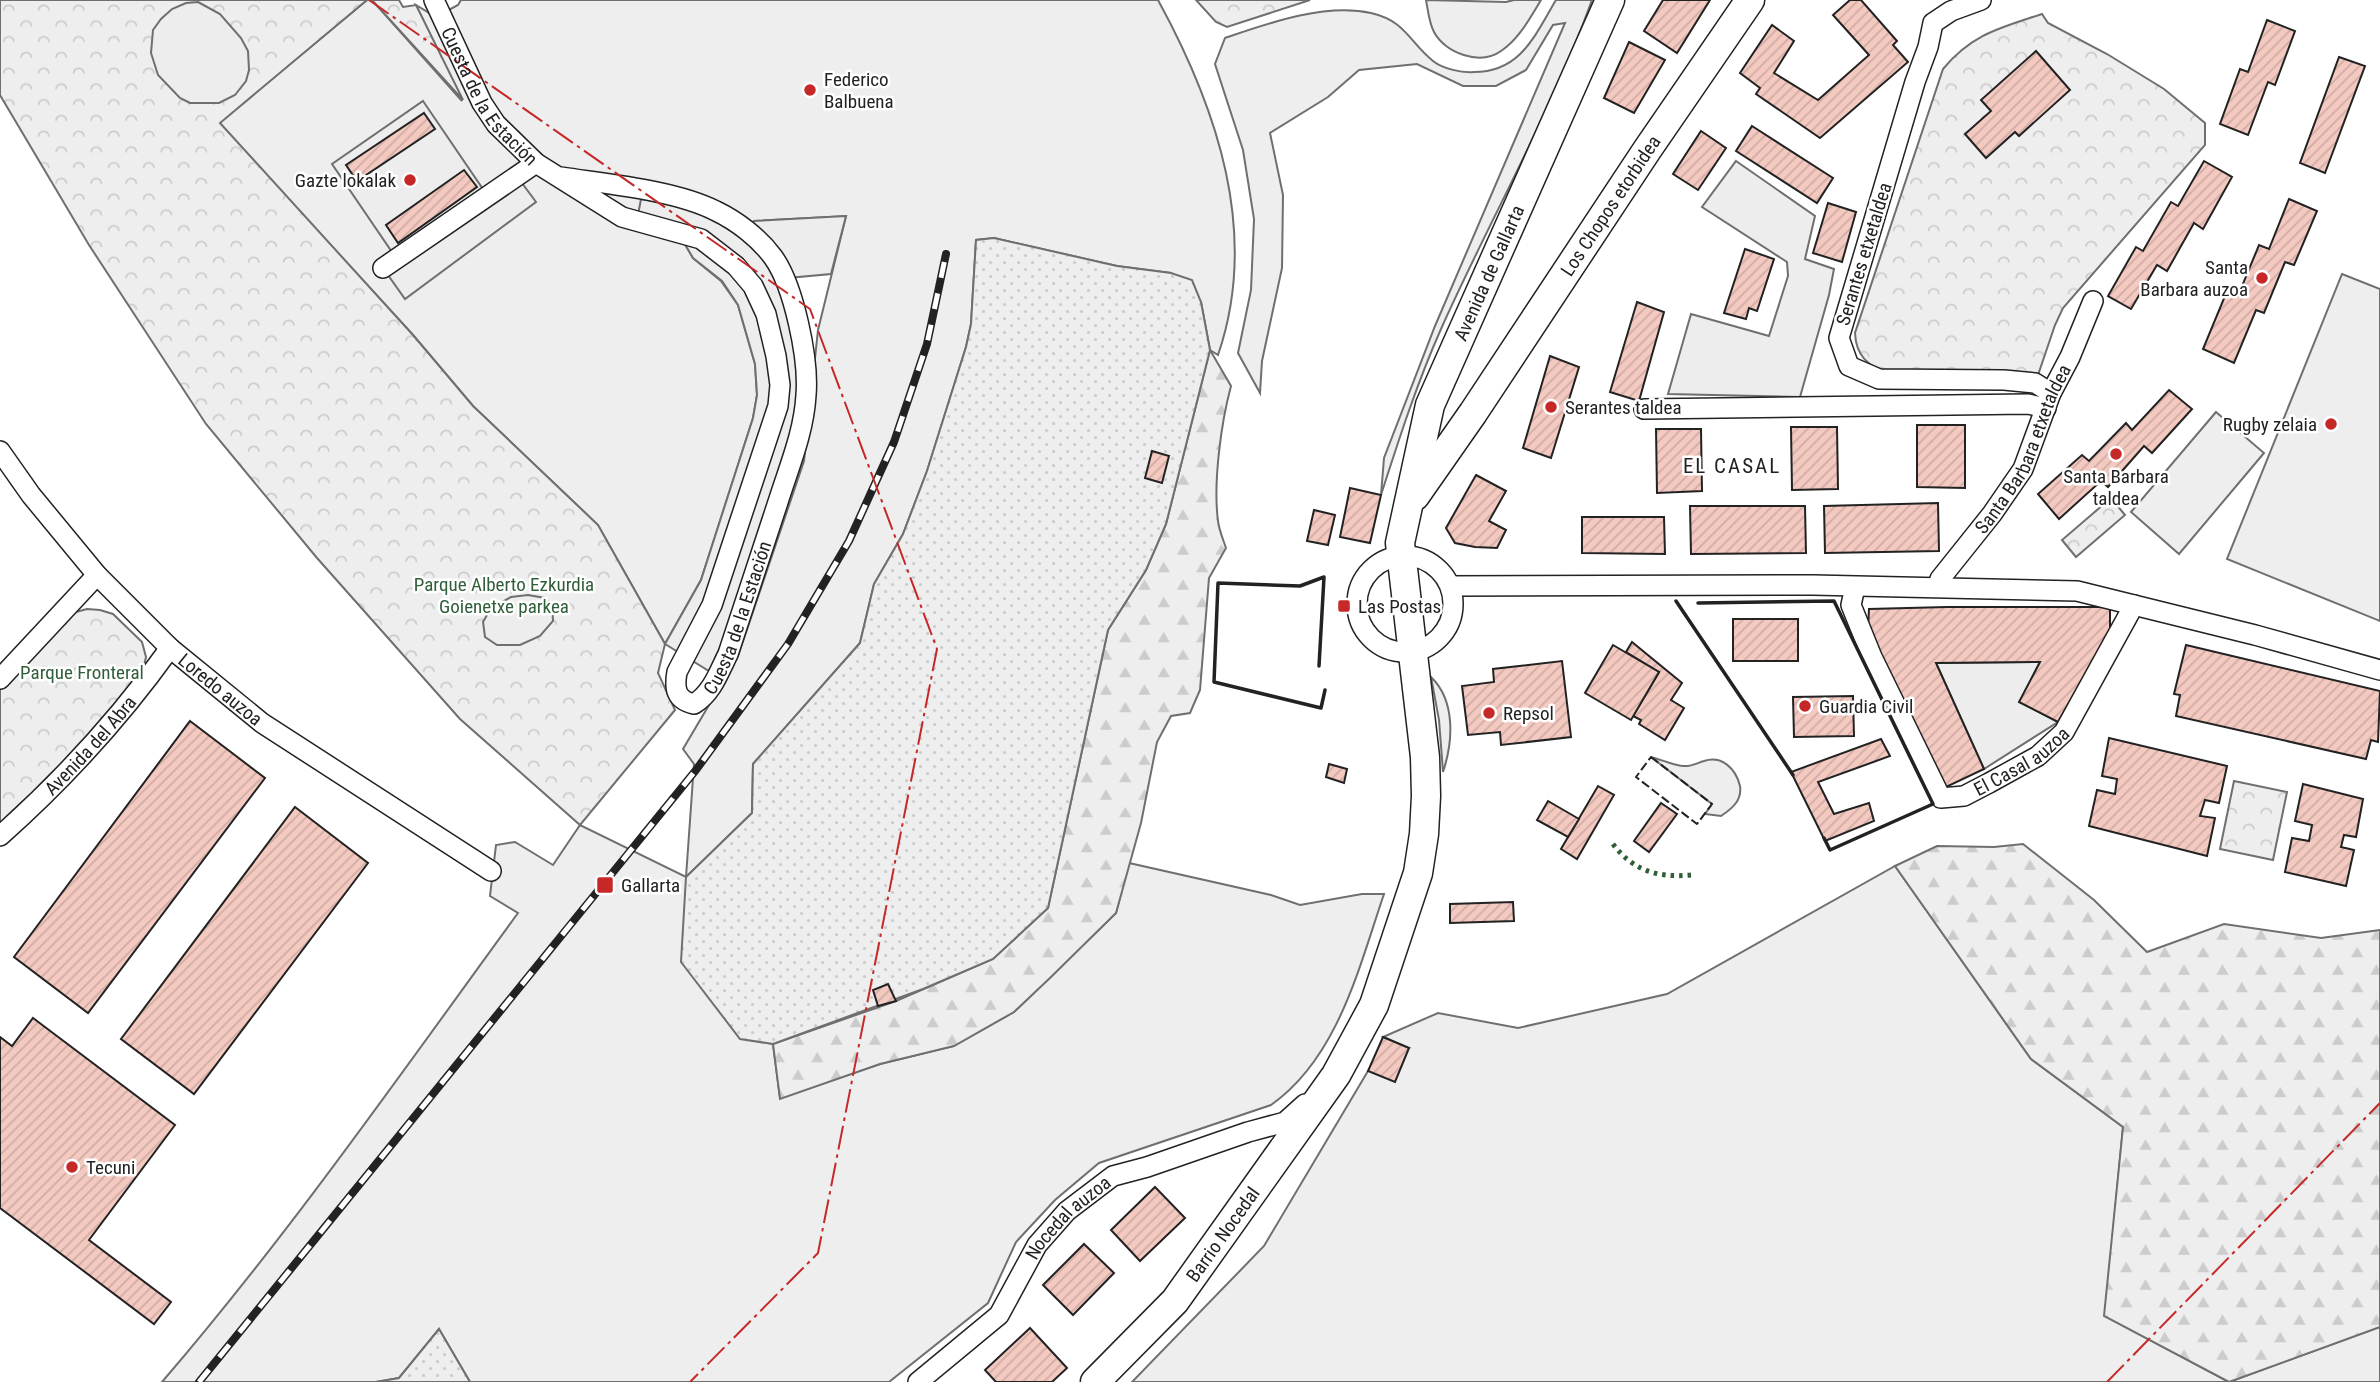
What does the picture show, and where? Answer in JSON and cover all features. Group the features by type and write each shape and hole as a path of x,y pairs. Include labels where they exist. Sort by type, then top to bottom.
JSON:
{"street":[{"name":"Cuesta de la Estación","path":"434,0 482,103 496,124 536,163 622,217 701,239 736,265 753,285 766,314 780,386 778,406 712,605 677,672 677,695 684,702 694,704 712,687 728,654 799,440 806,397 807,372 803,345 779,268 760,243 737,223 687,199 561,177"},
{"name":"Avenida de Gallarta","path":"1413,652 1401,556 1401,535 1430,405 1610,0"},
{"name":"Serantes etxetaldea","path":"1980,0 1951,11 1933,23 1839,338 1849,366 1878,379 2004,380 2035,383 2049,401"},
{"name":"Los Chopos etorbidea","path":"1408,506 1747,2"},
{"path":"383,268 536,163"},
{"name":"Santa Barbara etxetaldea","path":"1938,587 1940,579 1992,514 2023,469 2049,401 2093,301"},
{"path":"1644,409 2028,404 2049,401"},
{"path":"1430,405 1473,413"},
{"name":"Loredo auzoa","path":"0,451 31,495 97,575 170,648 262,723 491,871"},
{"path":"1401,556 1416,557 1430,563 1442,573 1450,586 1452,614 1438,639 1427,647 1413,652 1394,651 1371,638 1362,625 1357,610 1358,594 1368,574 1386,560 1401,556"},
{"path":"0,679 97,575"},
{"path":"1450,586 1813,585 2077,591 2255,635 2380,670"},
{"name":"El Casal auzoa","path":"1856,587 1851,605 1869,650 1941,798 1964,796 1989,783 2038,756 2064,732 2134,605"},
{"name":"Avenida del Abra","path":"0,836 40,800 97,741 126,708 170,648"},
{"name":"Barrio Nocedal","path":"1095,1382 1175,1301 1336,1075 1374,1005 1418,873 1426,796 1424,744 1413,652"},
{"name":"Nocedal auzoa","path":"918,1382 999,1315 1037,1245 1067,1211 1112,1176 1285,1122 1336,1075"}],"green space":[{"name":"Parque Alberto Ezkurdia Goienetxe parkea","path":"0,0 367,0 220,123 413,335 473,406 598,525 665,644 658,673 675,710 580,825 460,719 317,558 206,424 89,245 0,95"},
{"path":"367,0 372,0 462,101 416,5 436,17 458,5 461,0 1158,0 1198,84 1226,172 1233,218 1235,263 1230,309 1218,355 1210,350 1201,302 1171,273 1117,266 994,238 976,240 971,324 966,347 927,471 903,534 874,584 860,643 753,764 752,813 686,877 694,764 683,749 738,656 804,461 818,330 846,216 754,221 743,235 672,222 693,258 721,281 738,305 755,364 757,395 753,418 701,580 665,644 598,525 473,406 413,335 219,123"},
{"path":"372,0 399,0 403,7 416,5 463,100"},
{"path":"1196,0 1310,0 1227,27 1216,22"},
{"path":"1426,0 1541,0 1524,28 1501,51 1493,55 1473,57 1454,51 1439,39 1431,25"},
{"path":"1556,0 1592,0 1558,84 1432,349 1381,495 1384,458 1435,326 1565,23 1553,25 1526,70 1496,86 1463,86 1417,64 1359,70 1328,97 1270,133 1283,195 1282,268 1262,361 1260,393 1238,353 1251,290 1254,219 1243,150 1215,64 1225,38 1297,16 1353,11 1371,13 1392,21 1425,54 1442,66 1464,72 1490,70 1504,66 1525,49"},
{"path":"2042,14 2048,23 2107,54 2164,89 2205,123 2205,145 2063,308 2037,378 1889,374 1882,371 1869,364 1861,354 1855,333 1943,69 1976,40 2000,28"},
{"path":"994,238 1117,266 1171,273 1192,280 1201,302 1210,350 1166,524 1146,570 1108,630 1048,908 993,959 923,989 773,1044 740,1039 681,962 686,877 752,813 753,764 860,643 874,584 903,534 927,471 966,347 971,324 976,240"},
{"name":"Rugby zelaia","path":"2342,274 2380,289 2380,621 2227,559"},
{"path":"1210,350 1231,386 1217,471 1219,524 1226,548 1209,578 1200,690 1190,713 1171,716 1157,742 1141,823 1116,913 1014,1012 954,1046 880,1064 780,1099 773,1044 896,1001 993,959 1048,908 1108,630 1146,570 1166,524"},
{"path":"2216,412 2264,453 2179,554 2131,512"},
{"path":"2111,498 2125,515 2076,557 2062,540"},
{"name":"Parque Fronteral","path":"87,609 113,614 142,642 146,657 140,683 44,784 0,825 0,687 72,613"},
{"path":"1431,677 1445,698 1450,722 1449,748 1443,772 1439,720"},
{"path":"1651,757 1683,766 1711,760 1722,762 1732,769 1738,780 1738,800 1721,816 1705,814 1712,804"},
{"path":"2234,781 2287,792 2273,860 2220,849"},
{"path":"580,825 686,877 740,1038 773,1044 780,1098 880,1064 953,1046 1014,1012 1116,913 1129,863 1271,895 1300,905 1362,894 1384,894 1355,980 1330,1037 1294,1085 1271,1105 1099,1163 1055,1200 1016,1242 988,1303 889,1382 470,1382 439,1329 399,1378 376,1382 162,1382 300,1210 518,913 490,896 496,845 515,842 553,865"},
{"path":"2023,844 2094,900 2147,952 2224,924 2321,938 2380,930 2380,1327 2229,1382 2104,1316 2123,1127 2031,1059 1895,866 1937,846 1994,847"},
{"path":"1895,866 2031,1059 2123,1127 2105,1316 2229,1382 1132,1382 1264,1246 1368,1071 1409,1048 1383,1037 1438,1013 1518,1028 1667,994"},
{"path":"2380,1327 2380,1382 2229,1382"},
{"path":"439,1329 470,1382 376,1382 399,1378"}],"shaded area":[{"path":"198,2 220,14 241,38 248,51 249,70 246,81 235,95 219,103 190,103 180,98 158,75 151,53 153,30 161,19 172,9 186,3"},
{"name":"Gazte lokalak","path":"423,101 485,192 513,171 536,202 405,299 383,268 396,258 332,164"},
{"path":"1736,161 1815,216 1805,259 1834,269 1800,397 1668,394 1691,314 1769,336 1788,276 1787,262 1702,207"},
{"path":"641,199 680,205 707,213 743,235 754,221 846,216 831,274 777,279 793,328 801,403 725,637 709,671 665,644 701,580 753,418 757,395 755,364 738,305 722,281 693,258 672,222 638,215"},
{"path":"528,595 545,598 552,606 553,621 540,636 520,645 497,645 485,637 483,622 491,608 511,597"},
{"path":"2040,662 2020,702 2058,722 1984,769 1936,663"}],"building":[{"path":"1663,0 1710,0 1677,53 1644,31"},
{"path":"1850,0 1861,0 1897,41 1893,45 1908,62 1820,138 1756,94 1760,88 1740,73 1772,25 1794,41 1774,73 1818,100 1869,55 1833,15"},
{"path":"2267,20 2295,31 2275,85 2268,82 2248,135 2220,124 2240,69 2248,72"},
{"path":"1629,42 1665,60 1634,113 1604,98"},
{"path":"2036,51 2070,90 2019,136 2015,132 1986,158 1965,134 1991,111 1981,100"},
{"path":"2339,57 2365,66 2325,173 2300,163"},
{"path":"424,113 435,129 357,181 346,165"},
{"path":"1752,126 1833,178 1817,203 1736,151"},
{"path":"1701,131 1726,148 1698,190 1673,174"},
{"name":"Santa Barbara auzoa","path":"2204,161 2232,177 2203,229 2194,223 2167,271 2157,265 2131,309 2108,296 2136,247 2143,251 2171,202 2178,206"},
{"path":"464,170 477,187 398,243 386,225"},
{"name":"Santa Barbara auzoa","path":"2289,199 2317,211 2294,265 2285,262 2264,313 2256,310 2234,363 2203,349 2227,291 2238,296 2259,245 2269,249"},
{"path":"1828,203 1856,212 1842,262 1813,253"},
{"path":"1745,249 1774,259 1757,311 1749,308 1746,319 1724,313"},
{"name":"Serantes taldea","path":"1637,302 1664,312 1639,401 1610,392"},
{"name":"Serantes taldea","path":"1550,356 1579,367 1551,458 1523,448"},
{"name":"Santa Barbara taldea","path":"2169,390 2192,409 2152,453 2144,446 2108,487 2101,481 2059,519 2038,494 2082,455 2089,461 2126,423 2132,430"},
{"path":"1917,425 1965,425 1965,488 1917,487"},
{"path":"1791,427 1837,427 1838,489 1792,490"},
{"path":"1656,429 1701,429 1702,491 1657,493"},
{"path":"1152,451 1169,456 1162,483 1145,478"},
{"path":"1476,475 1506,491 1489,521 1506,530 1497,548 1455,543 1446,528"},
{"path":"1350,488 1381,495 1370,543 1340,537"},
{"path":"1938,503 1939,551 1825,553 1824,506"},
{"path":"1690,506 1805,506 1806,553 1691,554"},
{"path":"1314,510 1335,515 1328,545 1307,541"},
{"path":"1582,517 1664,517 1665,554 1582,553"},
{"path":"2110,607 2110,631 2058,722 2019,702 2040,662 1936,663 1984,769 1944,788 1868,628 1869,609"},
{"path":"1733,619 1798,619 1798,661 1733,661"},
{"path":"1632,642 1682,683 1671,700 1684,708 1665,740 1639,724 1641,720 1633,716 1659,672 1626,652"},
{"path":"1613,645 1659,672 1631,720 1585,693"},
{"path":"2186,645 2380,691 2378,742 2371,740 2366,759 2176,716 2180,695 2174,694"},
{"path":"1562,661 1571,737 1501,745 1500,732 1468,735 1462,686 1494,682 1493,669"},
{"path":"1853,696 1854,736 1794,737 1793,697"},
{"path":"190,721 265,778 88,1013 14,957"},
{"path":"2109,738 2227,766 2219,803 2205,800 2200,816 2215,818 2207,856 2089,826 2097,790 2115,794 2117,779 2102,776"},
{"path":"1881,739 1890,756 1818,782 1834,814 1869,803 1874,821 1825,841 1791,772"},
{"path":"1329,764 1347,769 1344,783 1326,777"},
{"path":"2303,784 2363,799 2356,837 2344,835 2341,847 2354,850 2346,886 2285,872 2292,838 2309,841 2312,825 2295,821"},
{"path":"1598,786 1614,795 1577,859 1561,849"},
{"path":"1548,801 1579,819 1568,837 1537,820"},
{"path":"1661,803 1677,814 1649,852 1634,841"},
{"path":"295,807 368,863 194,1094 121,1039"},
{"path":"1513,902 1514,921 1450,923 1450,904"},
{"path":"888,984 896,1001 878,1006 873,990"},
{"name":"Tecuni","path":"33,1018 175,1125 89,1240 171,1302 154,1324 0,1208 0,1037 12,1046"},
{"path":"1383,1037 1409,1048 1395,1082 1368,1071"},
{"path":"1155,1187 1185,1218 1140,1261 1111,1230"},
{"path":"1084,1244 1114,1273 1073,1315 1043,1285"},
{"path":"1030,1328 1067,1368 1052,1382 996,1382 985,1370"}],"railway":[{"path":"199,1382 696,770 788,644 849,541 894,442 927,344 946,254"}],"hedge":[{"path":"1613,844 1629,861 1647,871 1691,875"}],"fence":[{"path":"1651,757 1712,804 1697,824 1636,777 1651,757"}],"wall":[{"path":"1319,666 1324,577 1300,586 1218,583 1214,682 1321,708 1325,690"},
{"path":"1676,601 1793,775"},
{"path":"1698,603 1834,601 1933,804 1830,850 1824,838"}],"power":[{"path":"369,0 810,309 937,649 818,1253 690,1382"},
{"path":"2107,1382 2380,1103"}],"place":[{"name":"Federico Balbuena","path":"810,90"},
{"name":"Gazte lokalak","path":"410,180"},
{"name":"Santa Barbara auzoa","path":"2262,278"},
{"name":"Serantes taldea","path":"1551,407"},
{"name":"Rugby zelaia","path":"2331,424"},
{"name":"Santa Barbara taldea","path":"2116,454"},
{"name":"Las Postas","path":"1344,606"},
{"name":"Guardia Civil","path":"1805,706"},
{"name":"Repsol","path":"1489,713"},
{"name":"Gallarta","path":"605,885"},
{"name":"Tecuni","path":"72,1167"}],"district":[{"name":"EL CASAL","path":"1732,466"}]}
